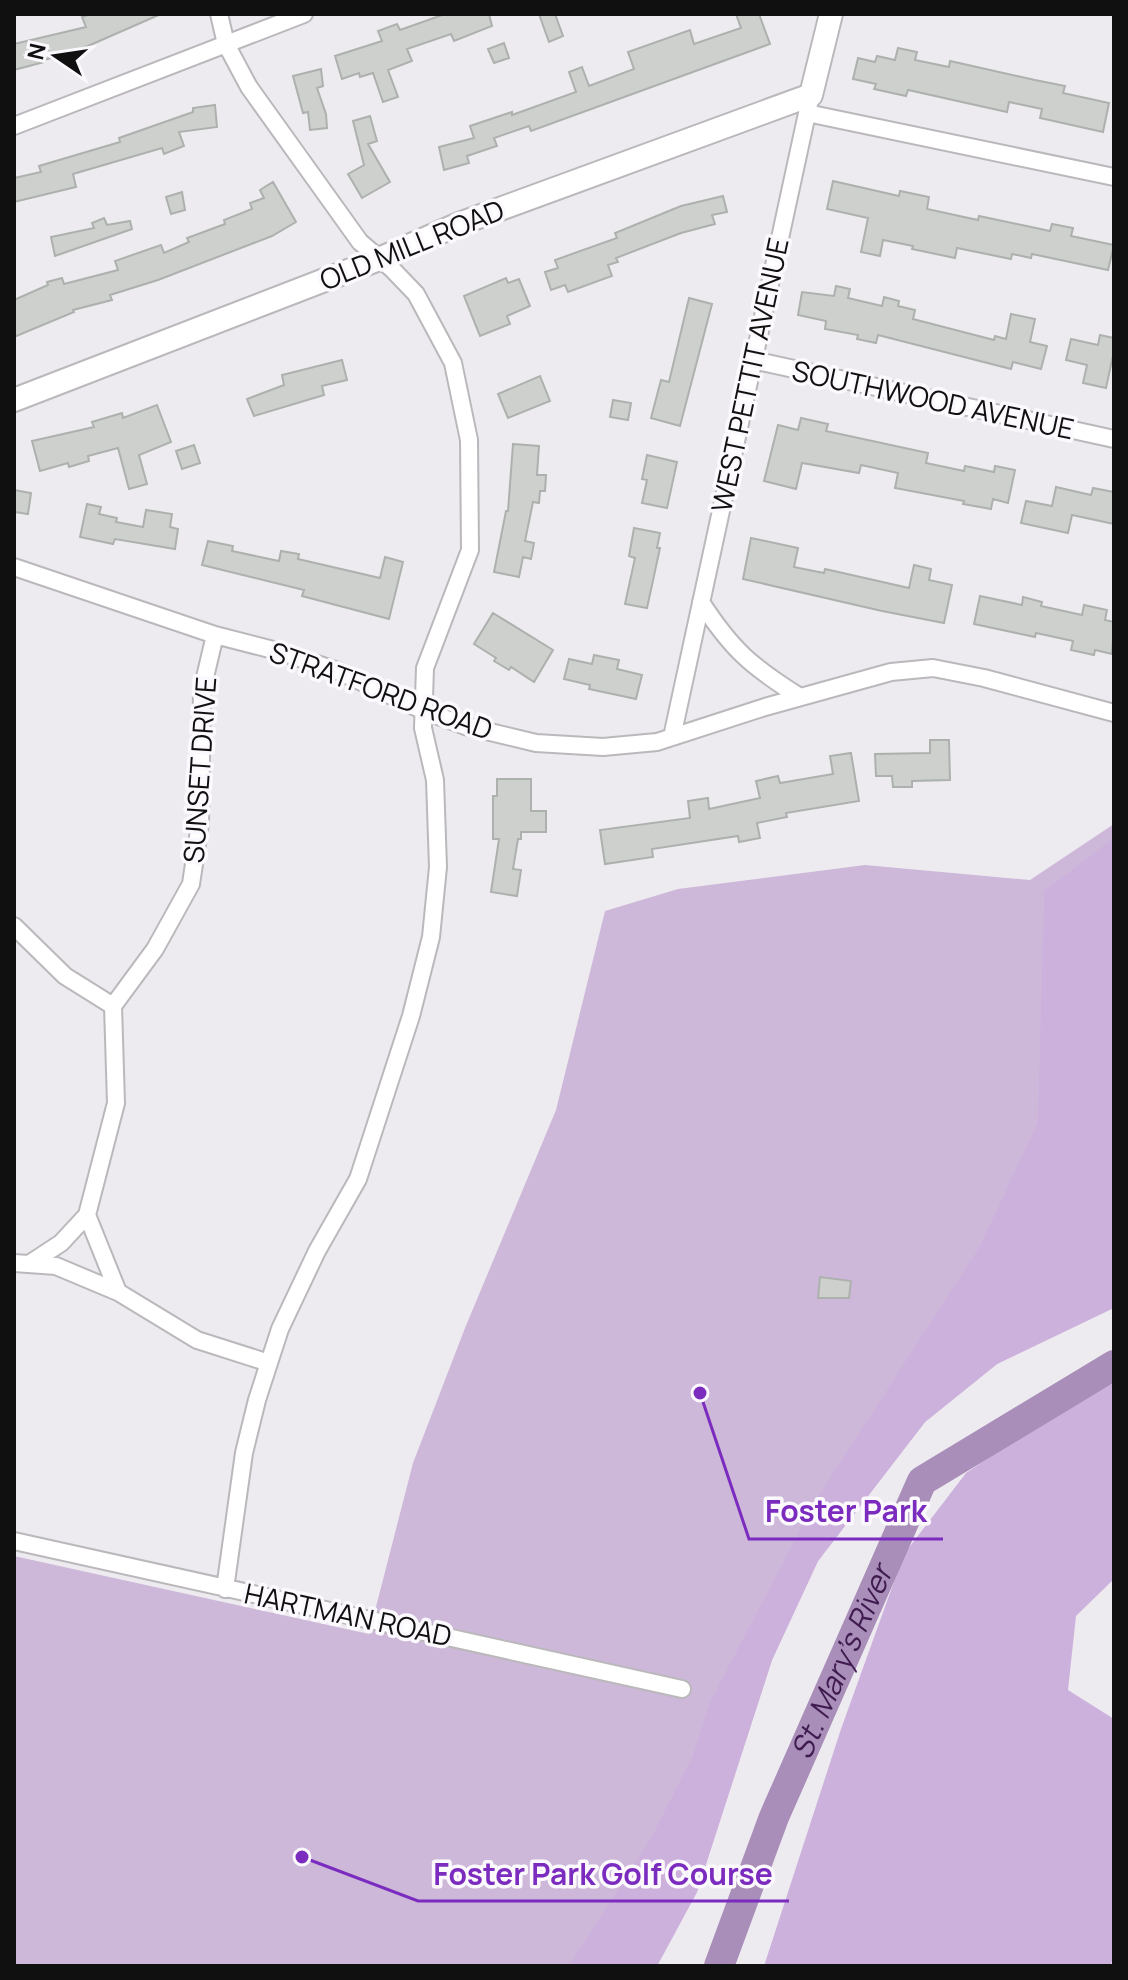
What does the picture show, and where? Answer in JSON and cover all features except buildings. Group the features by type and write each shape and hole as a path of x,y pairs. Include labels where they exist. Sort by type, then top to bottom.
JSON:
{"main road":[{"name":"WEST PETTIT AVENUE","path":"809,104 831,14"},
{"name":"OLD MILL ROAD","path":"14,400 379,259 459,224 809,104"}],"street":[{"path":"219,14 226,44 249,87 360,242 416,294 453,363 469,440 470,550 425,668 423,728 435,780 438,867 431,937 411,1016 358,1179 317,1251 280,1329 269,1363 244,1453 225,1589"},
{"path":"14,126 304,14"},
{"path":"809,104 1114,177"},
{"name":"WEST PETTIT AVENUE","path":"672,737 809,104"},
{"name":"SOUTHWOOD AVENUE","path":"753,360 1114,439"},
{"name":"STRATFORD ROAD","path":"14,567 215,635 338,671 422,710 465,726 536,743 603,747 657,742 891,672 933,668 984,678 1114,713"},
{"path":"701,602 724,637 750,663 800,697"},
{"name":"SUNSET DRIVE","path":"113,1006 155,949 191,884 200,824 202,690 215,635"},
{"path":"14,926 65,976 113,1006 116,1103 87,1215 61,1243 22,1263"},
{"path":"87,1215 118,1292"},
{"path":"22,1263 56,1266 118,1292 197,1340 269,1363"},
{"name":"HARTMAN ROAD","path":"14,1541 682,1689"}],"shaded area":[{"path":"1114,824 1114,1304 997,1364 925,1422 818,1561 772,1660 697,1892 657,1966 14,1966 14,1556 369,1634 413,1463 465,1328 556,1110 605,911 678,889 865,865 1030,880"},
{"path":"1114,838 1114,1308 997,1364 925,1422 818,1561 772,1660 697,1892 657,1966 569,1966 650,1840 692,1758 710,1702 816,1500 980,1246 1038,1122 1044,891"},
{"path":"1114,1383 1114,1579 1076,1616 1068,1690 1114,1719 1114,1958 1110,1966 764,1966 841,1729 904,1554 966,1473 1081,1396"}],"waterway":[{"name":"St. Mary's River","path":"719,1966 774,1817 922,1481 1114,1365"}],"place":[{"name":"Foster Park","path":"700,1393"},
{"name":"Foster Park Golf Course","path":"302,1857"}]}
